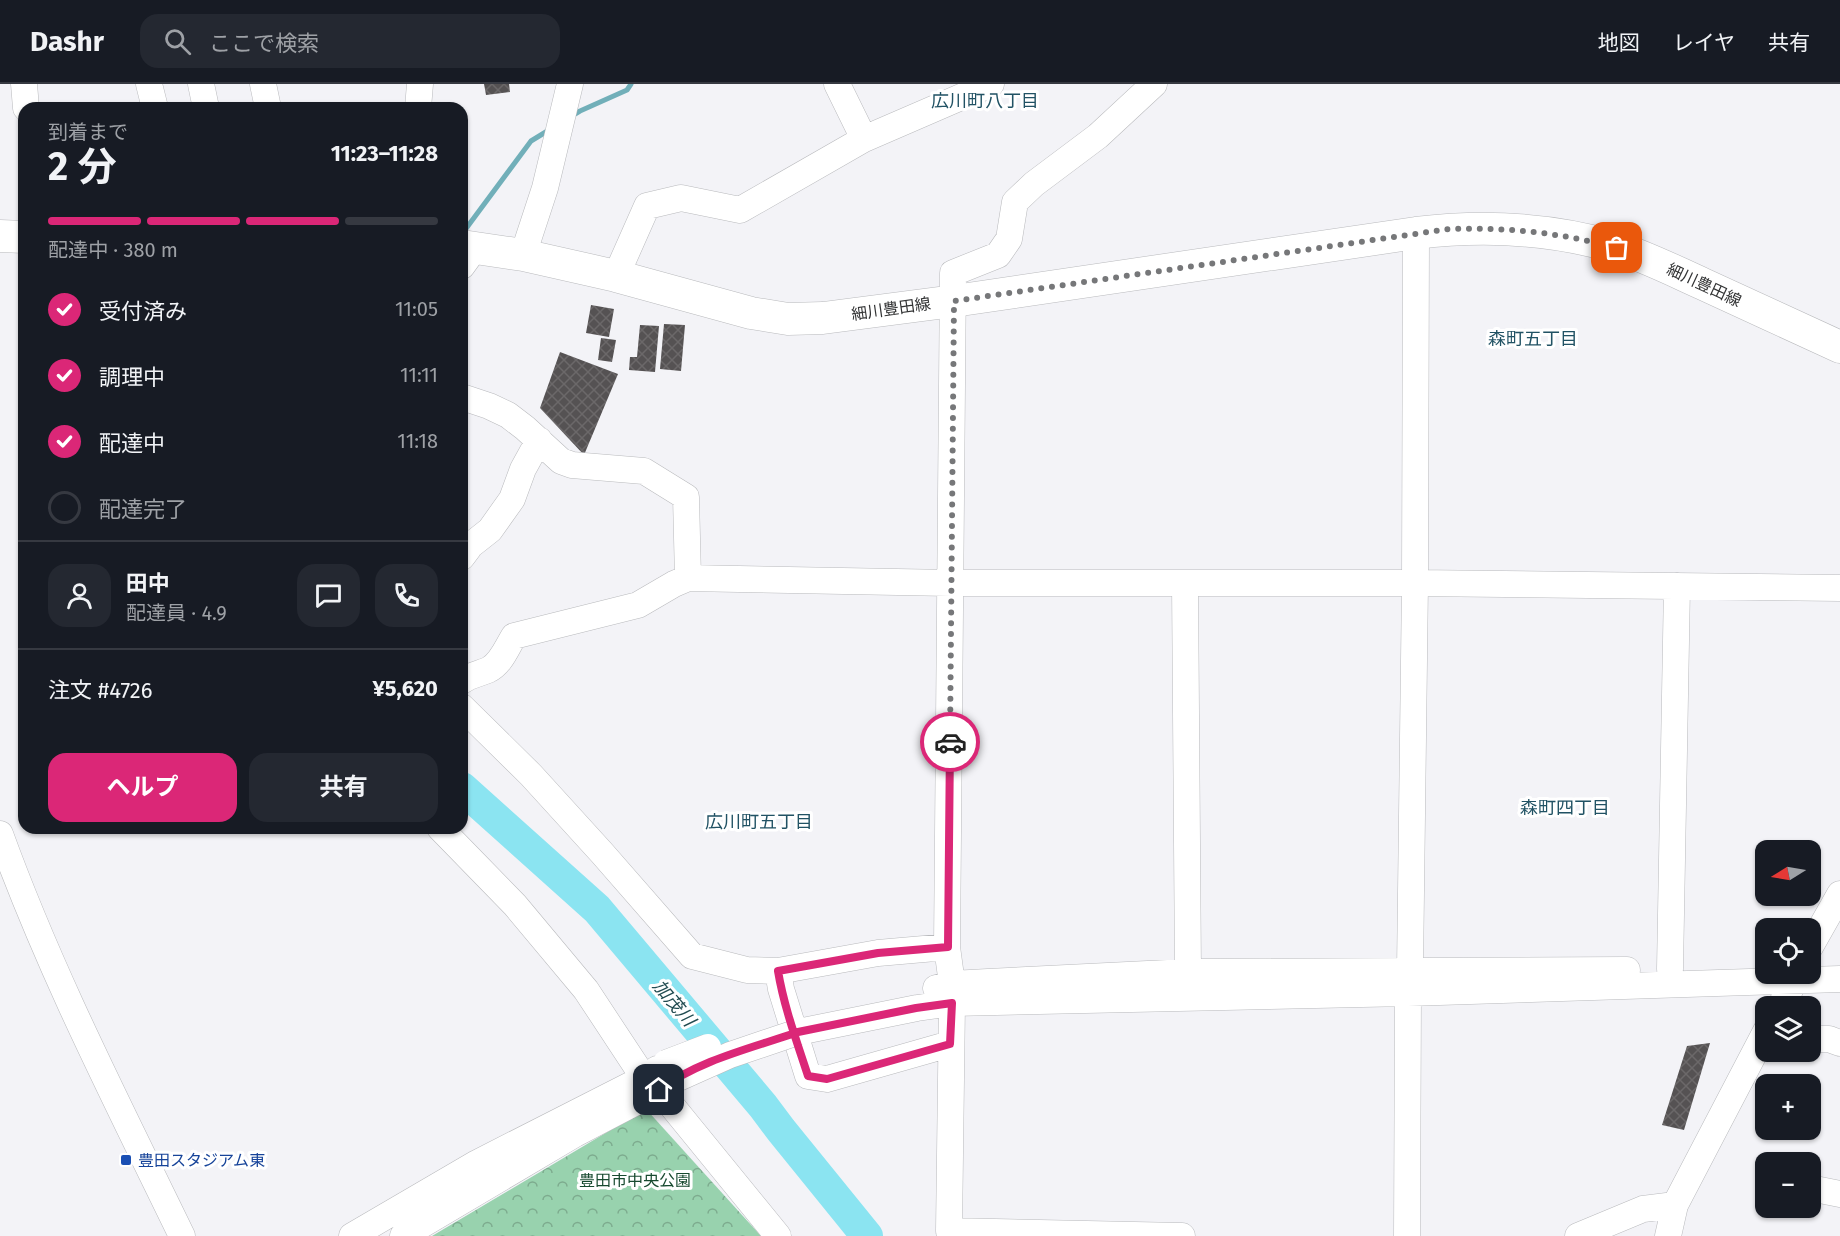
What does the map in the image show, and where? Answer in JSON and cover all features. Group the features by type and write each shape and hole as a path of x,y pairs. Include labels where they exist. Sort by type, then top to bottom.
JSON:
{"main road":[{"name":"細川豊田線","path":"468,253 523,255 616,276 751,314 788,319 823,318 954,301 1449,229 1541,231 1617,248 1651,260 1840,347"},
{"path":"0,236 18,237"}],"street":[{"path":"24,84 26,102"},
{"path":"149,84 154,102"},
{"path":"201,84 205,102"},
{"path":"263,84 267,102"},
{"path":"418,102 420,84"},
{"path":"837,84 864,140"},
{"path":"616,276 647,206 681,198 740,210 864,140 991,84"},
{"path":"1154,84 1098,136 1034,184 1015,202 1009,239 998,255 953,273 948,947 952,993 950,1233 1182,1236"},
{"path":"523,255 545,188 568,96"},
{"path":"1407,1236 1415,583 1416,233"},
{"path":"468,400 508,415 561,461 572,465 644,471 686,498 688,579"},
{"path":"468,549 490,530 512,499 523,469 539,440"},
{"path":"468,677 491,669 498,663 514,636 638,605 674,584 688,579 951,583 1415,583 1840,588"},
{"path":"1185,583 1188,972"},
{"path":"1670,969 1677,586"},
{"path":"468,712 531,775 692,956 752,970 778,971 878,953 948,947"},
{"path":"0,834 24,899 182,1236"},
{"path":"446,834 515,904 660,1078 778,1236"},
{"path":"1821,928 1840,894"},
{"path":"1821,969 1840,965"},
{"path":"352,1236 477,1162 660,1078 730,1055 795,1025 916,1008 952,993 1188,972 1409,982 1670,969 1753,974"},
{"path":"778,971 781,989 808,1076 827,1079 950,1044"},
{"path":"952,993 1753,974"},
{"path":"1821,976 1840,979"},
{"path":"1821,1039 1829,1039 1840,1043"},
{"path":"1668,1236 1675,1205 1755,1050"},
{"path":"403,1236 574,1134 660,1078"},
{"path":"1821,1190 1840,1194"},
{"path":"1578,1236 1643,1209 1675,1205"}],"green space":[{"name":"豊田市中央公園","path":"646,1109 761,1236 432,1236"}],"building":[{"path":"484,84 509,84 510,92 486,95"},
{"path":"591,305 614,309 609,337 586,333"},
{"path":"664,324 685,325 681,371 660,369"},
{"path":"640,325 659,326 655,372 629,370 630,357 637,357"},
{"path":"601,338 616,340 612,362 598,360"},
{"path":"560,352 618,374 584,455 540,408"},
{"path":"1710,1043 1684,1130 1662,1125 1687,1046"}],"waterway":[{"path":"570,117 627,90 631,84"},
{"path":"468,226 531,141 549,130"},
{"name":"加茂川","path":"468,793 597,909 763,1106 867,1236"}],"way so far":[{"path":"950,742 954,301 1449,229 1541,231 1617,248"}],"place":[{"name":"豊田スタジアム東","path":"126,1160"}],"district":[{"name":"広川町八丁目","path":"985,101"},
{"name":"森町五丁目","path":"1533,339"},
{"name":"森町四丁目","path":"1565,808"},
{"name":"広川町五丁目","path":"759,822"}],"route":[{"path":"659,1090 700,1067 730,1055 764,1043 781,1038 798,1032 952,1003 950,1044 827,1079 808,1076 801,1054 795,1033 781,989 778,971 878,953 948,947 950,742"}]}
